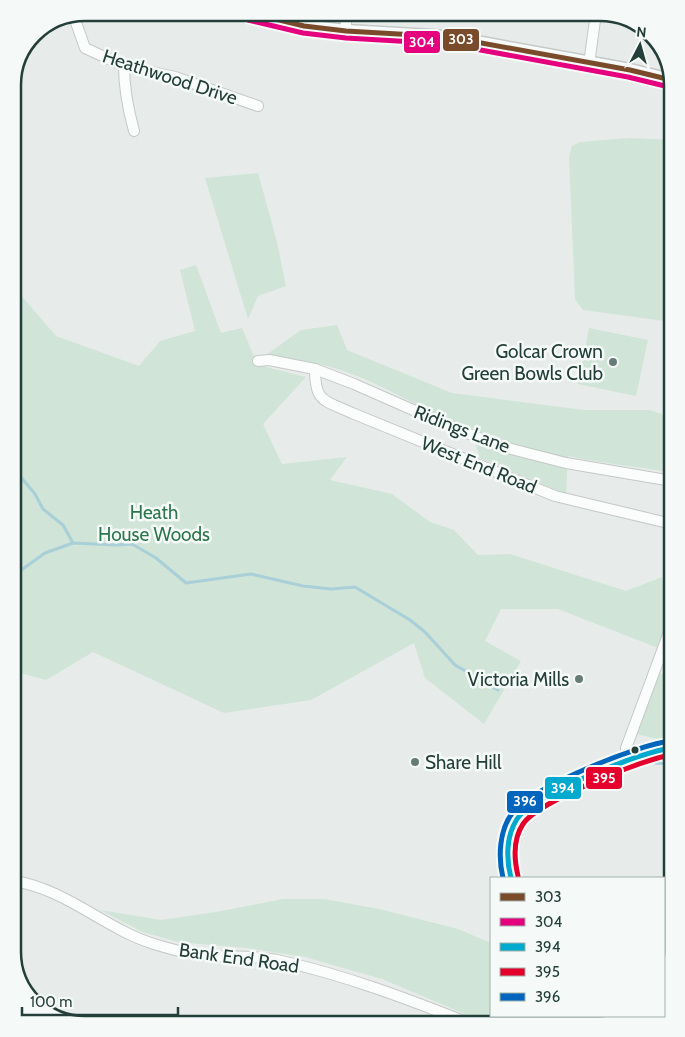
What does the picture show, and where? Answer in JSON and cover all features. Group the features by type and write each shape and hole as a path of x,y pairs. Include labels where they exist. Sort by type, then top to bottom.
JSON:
{"street":[{"path":"285,21 304,26 346,31 433,36 465,40 630,70 663,78"},
{"path":"346,21 346,31"},
{"path":"589,64 595,21"},
{"name":"Heathwood Drive","path":"76,22 85,48 124,66 175,77 258,106"},
{"path":"124,66 124,86 134,131"},
{"name":"Ridings Lane","path":"258,361 269,360 315,369 496,445 566,463 664,480"},
{"name":"West End Road","path":"315,369 315,388 323,400 352,413 555,496 664,522"},
{"path":"626,762 626,748 664,646"},
{"path":"511,877 508,860 509,839 517,819 533,804 646,753 664,748"},
{"name":"Bank End Road","path":"21,883 31,885 71,902 138,939 195,955 237,956 276,960 347,978 450,1016"}],"green space":[{"path":"630,138 664,140 664,321 583,310 575,299 569,157 572,146 580,142"},
{"path":"258,173 277,242 286,286 258,296 248,319 205,178"},
{"name":"Heath House Woods","path":"196,265 221,333 242,328 258,365 306,377 263,424 282,464 347,457 330,480 392,494 430,522 454,530 478,555 510,554 626,591 662,577 664,583 664,630 658,648 558,609 501,609 485,641 521,661 484,724 425,678 414,643 311,700 224,713 93,652 46,680 21,673 21,295 56,336 139,366 160,341 195,331 180,270"},
{"path":"337,325 347,350 452,393 584,410 650,410 664,415 664,472 568,456 566,494 480,458 472,432 376,384 351,373 327,366 266,355 301,330"},
{"name":"Golcar Crown Green Bowls Club","path":"589,328 648,340 636,396 578,384"},
{"path":"659,673 664,674 664,740 636,734"},
{"path":"283,899 324,899 379,909 458,929 490,943 490,1016 468,1016 382,979 305,957 246,948 178,942 143,932 100,910 161,920"}],"waterway":[{"path":"21,477 35,494 43,509 63,525 73,543 132,544 156,558 186,583 251,574 303,586 331,589 355,587 410,620 425,632 455,665 498,690"},
{"path":"21,570 45,553 73,543"},
{"path":"655,763 664,764"}],"transit line":[{"name":"304","path":"252,21 303,33 464,47 628,77 664,86"},
{"name":"303","path":"283,21 304,26 346,31 433,36 465,40 630,70 663,78"},
{"name":"396","path":"503,877 500,861 502,835 508,819 524,802 563,779 588,768 612,758 664,742"},
{"name":"394","path":"511,877 508,863 509,840 517,819 527,809 565,787 614,765 664,750"},
{"name":"395","path":"518,876 515,856 517,836 523,824 532,815 548,804 593,782 639,764 664,757"}],"place":[{"name":"Golcar Crown Green Bowls Club","path":"613,362"},
{"name":"Victoria Mills","path":"579,679"},
{"name":"Share Hill","path":"415,762"}]}
